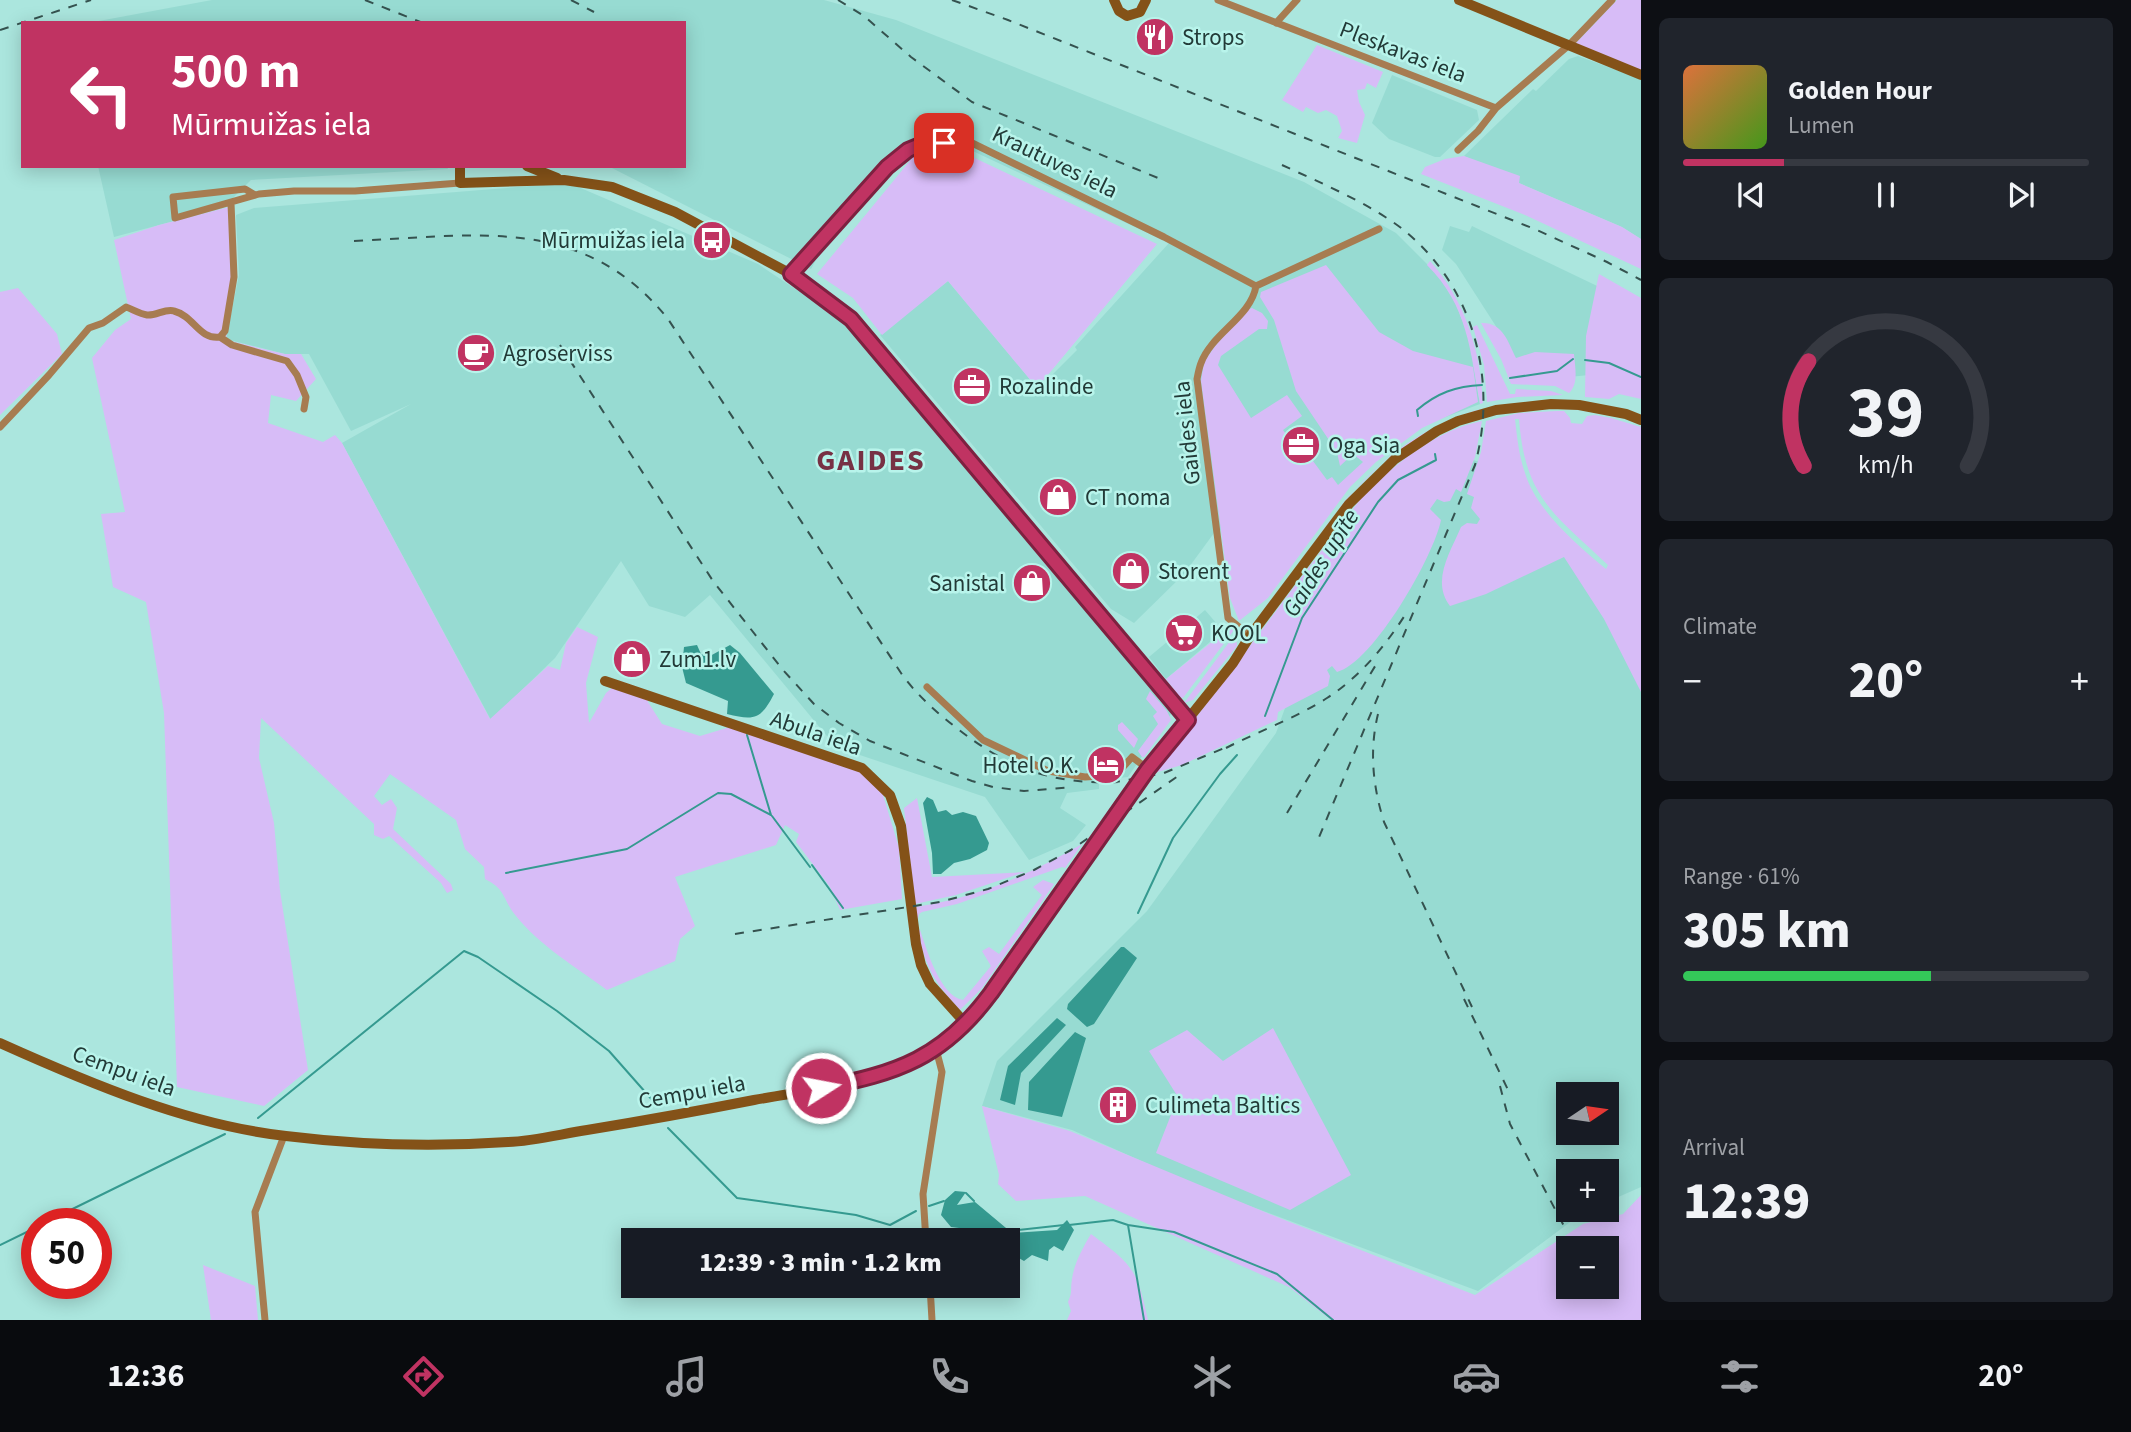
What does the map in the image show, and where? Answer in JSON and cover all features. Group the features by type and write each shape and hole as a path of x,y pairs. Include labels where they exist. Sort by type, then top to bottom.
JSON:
{"main road":[{"path":"1114,0 1119,11 1127,16 1140,12 1146,0"},
{"path":"1459,0 1641,75"},
{"path":"460,168 460,183 564,180 611,187 675,212 791,274 851,319 1188,720"},
{"path":"532,168 564,180"},
{"name":"Cempu iela","path":"0,1043 152,1104 220,1123 284,1136 392,1144 510,1142 679,1115 868,1079 901,1068 936,1049 966,1024 991,993 1148,769 1233,663 1250,636 1349,504 1395,459 1437,432 1474,415 1517,407 1551,404 1602,409 1641,420"},
{"name":"Abula iela","path":"605,681 862,768 890,795 901,826 921,965 930,984 966,1024"}],"street":[{"name":"Pleskavas iela","path":"1218,0 1496,108"},
{"path":"1276,23 1297,0"},
{"path":"1458,150 1496,108 1569,45 1612,0"},
{"name":"Krautuves iela","path":"791,274 887,167 908,150 920,145 968,141 1170,240 1256,286"},
{"path":"255,195 245,189 173,197 175,218 255,195 460,183"},
{"path":"220,337 225,331 234,277 232,203"},
{"path":"1256,286 1379,229"},
{"name":"Gaides iela","path":"1250,636 1228,618 1197,379 1201,360 1254,298 1256,286"},
{"path":"0,427 89,328 103,323 126,307 147,315 172,310 188,317 202,333 211,338 220,337 232,345 287,361 298,375 306,397 304,409"},
{"path":"927,688 983,740 1048,771 1085,777 1116,775 1132,757 1148,769"},
{"path":"925,1228 923,1194 942,1072 936,1049"},
{"path":"265,1320 255,1212 284,1136"},
{"path":"931,1298 932,1320"}],"shaded area":[{"path":"212,0 824,0 896,20 1304,182 1396,233 1439,276 1455,302 1469,338 1480,404 1419,427 1382,453 1349,486 1295,498 1214,533 1184,574 1134,623 1111,609 880,335 948,281 1038,389 1077,350 1075,347 1169,243 962,146 915,141 885,165 846,204 811,269 612,168 686,168 686,21 99,21"},
{"path":"1617,0 1641,0 1641,70 1576,43"},
{"path":"1317,45 1383,72 1376,88 1367,83 1365,89 1357,90 1365,115 1357,143 1338,138 1342,131 1337,116 1326,110 1318,113 1306,107 1303,112 1282,100"},
{"path":"1578,56 1641,79 1641,239 1622,227 1464,156 1533,89 1536,91 1569,59"},
{"path":"1392,75 1477,110 1479,120 1440,157 1389,139 1372,123"},
{"path":"964,153 1157,244 1037,388 948,281 882,335 853,298 817,274 913,157"},
{"path":"1464,156 1520,176 1519,183 1622,227 1641,239 1641,269 1525,215 1421,174 1425,167 1445,159"},
{"path":"98,168 448,169 251,180 223,208 114,237"},
{"path":"569,183 758,264 849,325 1173,711 1128,777 1099,780 1099,789 1067,793 1060,808 1086,825 1073,841 1029,860 985,797 836,747 710,595 685,617 649,606 621,561 555,658 491,720 342,443 411,404 351,431 309,354 285,354 226,339 239,275 236,215 254,208"},
{"path":"229,207 233,273 226,340 285,354 301,354 316,379 296,401 271,395 268,423 323,442 335,435 342,443 490,719 548,666 560,670 566,643 577,627 598,637 586,683 589,723 606,693 620,681 648,691 648,702 662,724 700,736 730,727 860,770 880,785 899,848 902,899 840,910 830,887 796,842 799,834 785,825 776,845 675,877 695,926 680,939 675,961 607,990 559,956 526,927 501,891 485,879 484,867 465,849 456,820 390,774 374,796 382,805 391,799 397,808 393,829 451,884 453,890 447,893 441,883 389,836 383,839 374,835 374,824 261,718 259,758 274,823 280,891 308,1070 264,1106 177,1087 164,713 146,602 113,587 101,514 125,512 92,358 115,330 131,319 114,240"},
{"path":"1450,226 1469,232 1472,226 1641,307 1589,375 1518,382 1499,331 1456,264 1442,250"},
{"path":"1430,261 1453,292 1469,327 1479,365 1483,403 1480,404 1470,347 1459,313 1441,281 1427,265"},
{"path":"1326,265 1379,332 1413,351 1473,367 1478,402 1422,428 1376,462 1350,487 1268,598 1239,621 1230,598 1201,381 1204,362 1247,310 1252,308 1262,313 1268,321 1267,329 1259,329 1221,356 1218,365 1251,418 1287,395 1302,416 1283,430 1291,441 1296,438 1327,480 1332,477 1338,485 1363,462 1353,454 1340,466 1337,452 1296,391 1274,320 1260,297 1261,292"},
{"path":"1599,274 1641,298 1641,399 1619,394 1609,399 1585,397 1586,336"},
{"path":"18,288 57,334 62,354 0,415 0,292"},
{"path":"1481,323 1500,329 1516,358 1535,352 1574,354 1576,375 1569,393 1555,386 1511,384"},
{"path":"1477,325 1510,394 1515,394 1516,389 1551,391 1563,395 1517,397 1487,402 1484,365 1473,327"},
{"path":"1564,411 1571,423 1582,424 1587,416 1595,415 1641,427 1641,692 1604,619 1564,557 1486,594 1450,606 1445,596 1442,587 1444,567 1461,527 1467,523 1477,524 1480,519 1471,508 1474,497 1467,494 1481,452 1486,421 1519,413","holes":["1515,419 1519,419 1522,446 1536,486 1558,517 1608,565 1606,569 1571,538 1548,513 1530,487 1517,440"]},
{"path":"1482,421 1475,457 1461,492 1456,489 1450,501 1437,499 1430,509 1441,520 1427,558 1400,606 1367,650 1352,664 1337,672 1332,666 1327,670 1330,676 1328,686 1278,712 1277,720 1182,765 1154,773 1368,489 1407,457 1435,439 1450,431"},
{"path":"1433,428 1390,457 1405,445"},
{"path":"1469,459 1510,470 1641,634 1641,1187 1619,1197 1619,1159 1556,1159 1556,1222 1570,1222 1478,1291 1204,1189 1072,1130 982,1106 997,1061 1147,911 1276,733 1319,614"},
{"path":"1205,610 1223,631 1166,679 1149,657"},
{"path":"1229,628 1234,630 1183,698 1180,697 1166,679"},
{"path":"1236,633 1237,646 1193,700 1184,703"},
{"path":"1150,691 1171,720 1142,757 1138,751 1158,724 1153,716 1157,712 1146,699"},
{"path":"1122,722 1138,739 1134,748 1118,730 1118,725"},
{"path":"917,798 932,877 1025,872 956,895 915,904 904,808"},
{"path":"1082,844 1065,868 957,904 922,912 917,923 915,907 959,898 1002,884"},
{"path":"1043,880 1054,884 982,988 960,1010 932,974 918,931 920,930 941,981 955,997 963,1000 991,966 982,951 989,947 999,954 1042,895 1033,887"},
{"path":"1022,940 973,1010 963,1012 986,989"},
{"path":"1273,1028 1351,1175 1290,1210 1156,1153 1178,1097 1149,1051 1187,1030 1223,1061"},
{"path":"982,1106 1070,1131 1475,1295 1556,1242 1556,1299 1619,1299 1619,1236 1565,1236 1583,1224 1619,1222 1619,1215 1641,1195 1641,1320 1331,1320 1289,1287 1085,1196 1016,1201 998,1184 999,1175"},
{"path":"1091,1234 1125,1261 1131,1270 1140,1289 1148,1320 1067,1320 1071,1311 1068,1302 1075,1267"},
{"path":"203,1265 255,1286 258,1320 211,1320"}],"water":[{"path":"697,645 701,654 710,656 730,645 740,653 774,694 761,713 751,717 727,714 728,701 686,683 682,667 684,647"},
{"path":"927,797 933,800 938,812 946,810 952,815 963,812 976,816 989,843 987,850 970,859 954,863 941,874 933,874 923,803"},
{"path":"1121,947 1137,958 1094,1024 1087,1027 1067,1009 1068,1004"},
{"path":"1057,1018 1066,1025 1021,1073 1015,1105 1000,1100 1008,1066"},
{"path":"1075,1032 1086,1038 1062,1117 1028,1110 1029,1082"},
{"path":"955,1191 966,1192 957,1205 975,1202 1006,1228 951,1227 941,1215 945,1200"},
{"path":"1067,1220 1074,1230 1063,1251 1054,1246 1049,1250 1048,1261 1032,1255 1024,1261 1020,1259 1020,1232 1057,1230"}],"waterway":[{"name":"Gaides upīte","path":"1510,378 1557,371 1573,359"},
{"name":"Gaides upīte","path":"1585,360 1609,363 1641,377"},
{"name":"Gaides upīte","path":"1418,416 1417,410 1439,395 1455,389 1482,385"},
{"name":"Gaides upīte","path":"1265,716 1302,618 1378,502 1398,480 1436,460 1435,454"},
{"path":"506,873 627,849 718,793 731,794 771,815 747,735"},
{"name":"Gaides upīte","path":"1138,913 1173,838 1237,755"},
{"path":"772,816 810,867"},
{"path":"812,865 843,908"},
{"path":"258,1118 464,951 478,957 557,1011 609,1051 654,1102"},
{"path":"668,1128 737,1198 856,1215 890,1225 916,1211"},
{"path":"75,1208 225,1134"},
{"path":"966,1193 974,1201"},
{"path":"929,1206 944,1201"},
{"path":"1069,1225 1113,1220 1128,1225 1144,1320"},
{"path":"1020,1230 1064,1225"},
{"path":"1128,1225 1174,1232 1277,1274 1333,1320"},
{"path":"0,1245 21,1235"}],"railway":[{"path":"27,21 91,0"},
{"path":"365,0 418,21"},
{"path":"571,0 594,12"},
{"path":"838,0 864,16 911,57 972,102 1163,180"},
{"path":"952,0 1537,230 1641,280"},
{"path":"0,30 21,23"},
{"path":"1282,165 1392,221 1429,254 1464,308 1475,338 1483,401 1475,465 1317,842"},
{"path":"354,241 441,236 524,238 563,246 600,261 635,285 668,319 903,676 922,698 977,743 1014,764 1033,772 1074,781 1120,782"},
{"path":"560,345 713,581 783,670 814,704 870,741 972,781 1024,791 1073,787"},
{"path":"1226,748 1303,712 1351,680 1372,659 1407,612"},
{"path":"1287,813 1377,663"},
{"path":"1378,714 1374,769 1384,822 1472,1007"},
{"path":"1111,783 1164,773 1234,744"},
{"path":"735,934 940,902 988,889 1034,870 1071,850 1181,774"},
{"path":"1464,999 1511,1096"},
{"path":"1500,1086 1510,1124 1565,1228"}],"place":[{"name":"Strops","path":"1155,37"},
{"name":"Mūrmuižas iela","path":"712,240"},
{"name":"Agroserviss","path":"476,353"},
{"name":"Rozalinde","path":"972,386"},
{"name":"Oga Sia","path":"1301,445"},
{"name":"CT noma","path":"1058,497"},
{"name":"Storent","path":"1131,571"},
{"name":"Sanistal","path":"1032,583"},
{"name":"KOOL","path":"1184,633"},
{"name":"Zum1.lv","path":"632,659"},
{"name":"Hotel O.K.","path":"1106,765"},
{"name":"Culimeta Baltics","path":"1118,1105"}],"district":[{"name":"GAIDES","path":"871,460"}],"route":[{"path":"821,1088 868,1079 901,1068 936,1049 966,1024 979,1010 1148,769 1188,720 851,319 791,274 887,167 908,150 920,145 944,143"}]}
